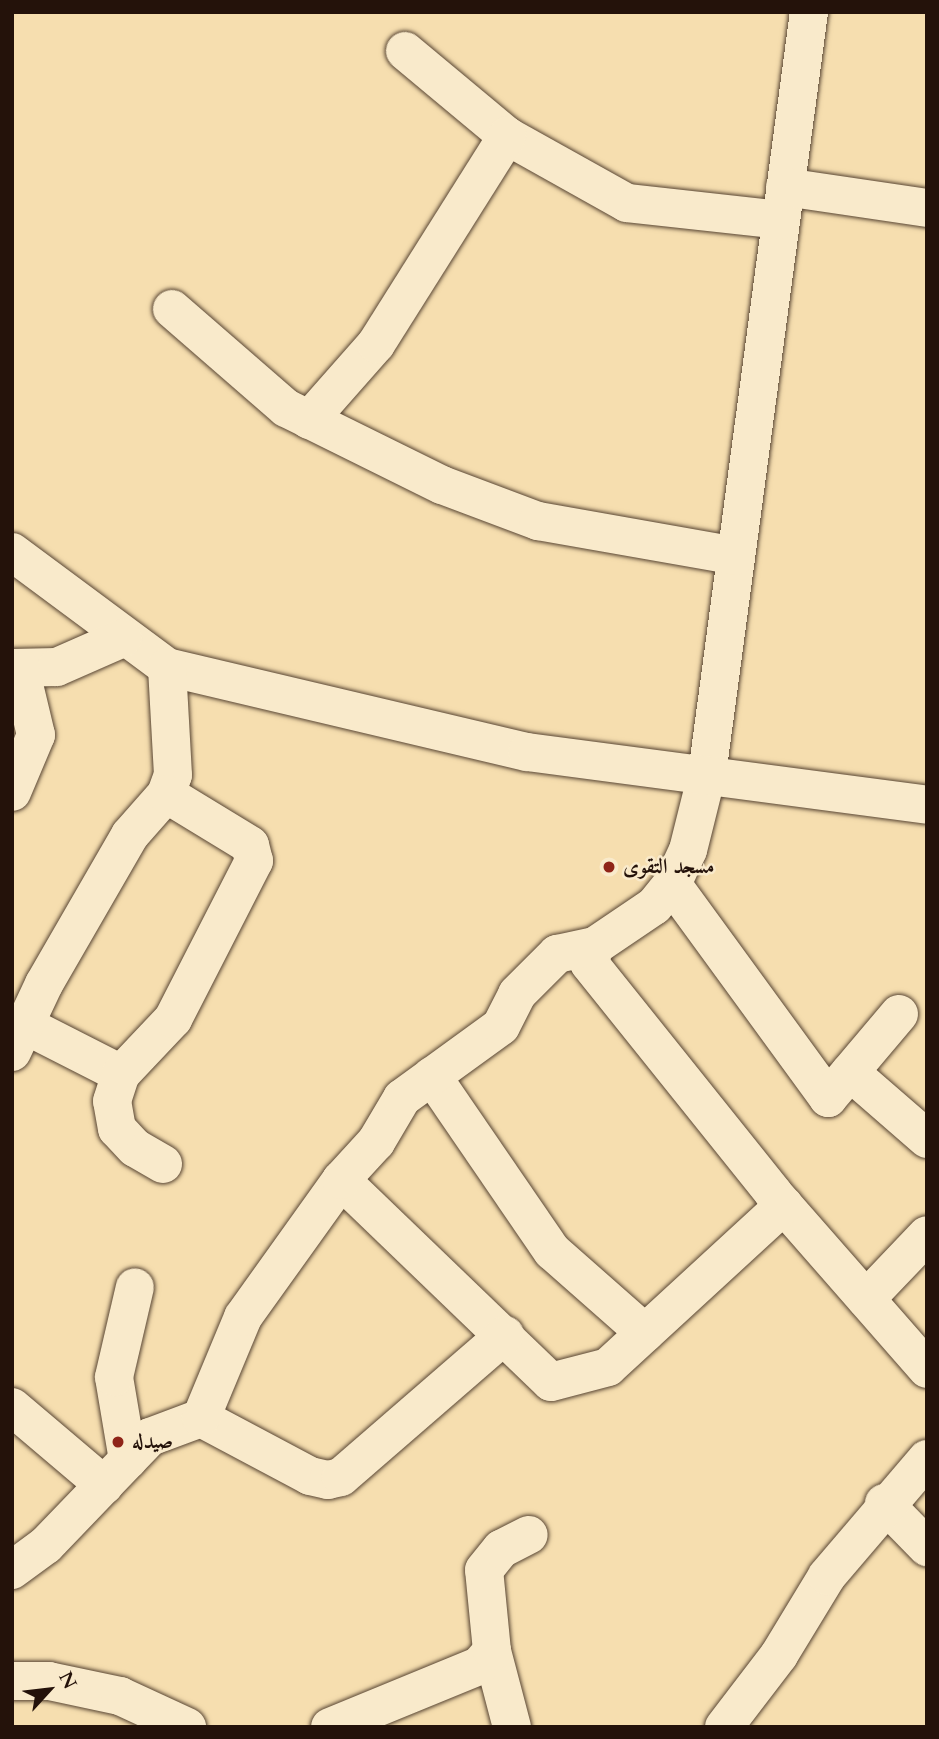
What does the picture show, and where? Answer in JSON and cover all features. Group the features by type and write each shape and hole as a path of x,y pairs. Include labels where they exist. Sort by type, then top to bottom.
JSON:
{"street":[{"path":"12,1570 46,1545 150,1437 201,1418 243,1317 341,1180 376,1142 402,1098 501,1026 517,994 557,954 596,946 654,906 672,884 688,850 707,774 809,12"},
{"path":"405,51 507,136 626,203 927,208"},
{"path":"309,420 376,344 507,136"},
{"path":"172,309 286,408 442,485 538,521 736,556"},
{"path":"12,552 123,638 167,667 527,752 707,774 927,806"},
{"path":"12,792 36,735 16,668 57,667 123,638"},
{"path":"121,1074 19,1038 130,835 166,794 173,775 167,667"},
{"path":"163,1164 135,1148 117,1129 112,1101 121,1074 173,1019 254,861 250,845 166,794"},
{"path":"672,884 828,1098 899,1014"},
{"path":"596,946 589,963 784,1205 927,1369"},
{"path":"850,1072 922,1125"},
{"path":"432,1076 552,1251 645,1334"},
{"path":"341,1180 551,1382 608,1367 784,1205"},
{"path":"866,1299 927,1235"},
{"path":"116,1472 114,1377 135,1287"},
{"path":"201,1418 310,1476 328,1480 341,1477 505,1335"},
{"path":"12,1407 116,1472"},
{"path":"719,1726 779,1655 827,1576 884,1503 927,1459"},
{"path":"884,1503 927,1547"},
{"path":"512,1727 492,1651 484,1570 501,1549 529,1535"},
{"path":"330,1727 479,1666 492,1651"},
{"path":"12,1681 49,1681 120,1696 187,1727"}],"place":[{"name":"مسجد التقوى","path":"609,867"},
{"name":"صيدله","path":"118,1442"}]}
